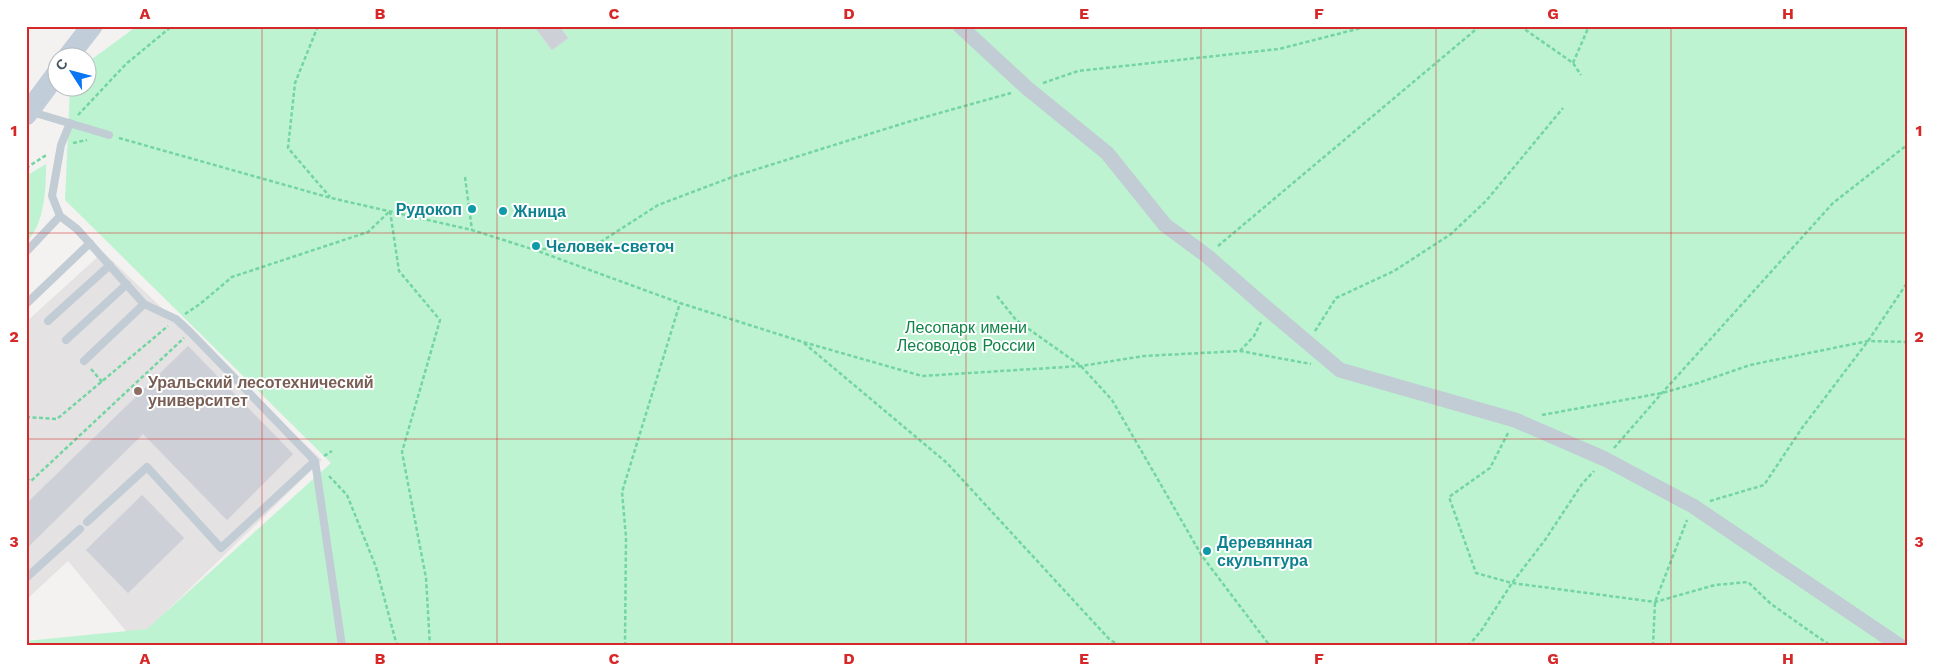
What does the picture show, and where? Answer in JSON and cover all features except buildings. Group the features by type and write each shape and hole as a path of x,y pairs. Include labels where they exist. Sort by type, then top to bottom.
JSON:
{"main road":[{"path":"75,48 92,26"},
{"path":"28,113 48,86"}],"street":[{"path":"960,26 1027,88 1107,153 1165,225 1207,256 1340,370 1515,420 1605,459 1693,506 1900,646"}],"lane":[{"path":"28,113 70,123 109,136"},
{"path":"70,123 61,145 52,196 60,216 77,229 144,304 176,320 190,332 315,461 342,646"},
{"path":"26,252 60,216"},
{"path":"26,304 90,243"},
{"path":"48,321 110,265"},
{"path":"66,340 127,284"},
{"path":"84,361 144,304"},
{"path":"87,522 146,467 221,548 315,461"},
{"path":"26,578 80,529"}],"path":[{"path":"70,123 126,64 172,26"},
{"path":"318,26 295,83 288,148 331,198"},
{"path":"535,250 599,244 658,205 727,179 1078,71 1279,49 1368,26"},
{"path":"1207,256 1480,26"},
{"path":"1520,26 1573,63 1581,75"},
{"path":"1573,63 1589,26"},
{"path":"1307,343 1336,298 1394,272 1451,234 1486,201 1563,108"},
{"path":"109,136 331,198 472,230 535,250 680,303 803,342 922,376 1081,366 1144,356 1240,351 1312,365"},
{"path":"1468,646 1481,631 1512,583 1545,540 1582,484 1833,203 1907,144"},
{"path":"465,177 472,230"},
{"path":"26,417 57,419 103,383 176,320 200,304 232,277 296,258 368,232 390,211"},
{"path":"390,211 399,271 440,320 402,452 426,578 430,646"},
{"path":"1653,646 1656,602 1693,506 1764,484 1802,428 1868,341 1907,283"},
{"path":"997,296 1016,320 1081,366 1112,400 1202,556 1270,646"},
{"path":"625,646 626,537 622,492 680,303"},
{"path":"1240,351 1254,336 1261,322 1263,305"},
{"path":"26,478 31,481 190,332"},
{"path":"1831,646 1771,604 1748,582 1716,585 1656,602 1512,583 1476,573 1449,497 1490,468 1515,420 1662,393 1750,365 1868,341 1907,342"},
{"path":"803,342 947,463 1110,640 1122,646"},
{"path":"84,361 103,383"},
{"path":"315,461 347,495 376,567 397,646"}],"shaded area":[{"name":"Уральский лесотехнический университет","path":"103,252 322,460 135,642 68,561 26,600 26,322"}],"green space":[{"name":"Лесопарк имени Лесоводов России","path":"137,26 1907,26 1907,646 26,646 26,641 147,629 331,463 65,200 70,98 98,98 98,55"},
{"path":"46,164 45,195 41,216 26,243 26,176"}],"place":[{"name":"Рудокоп","path":"472,209"},
{"name":"Жница","path":"503,211"},
{"name":"Человек-светоч","path":"536,246"},
{"name":"Уральский лесотехнический университет","path":"138,391"},
{"name":"Деревянная скульптура","path":"1207,551"}]}
